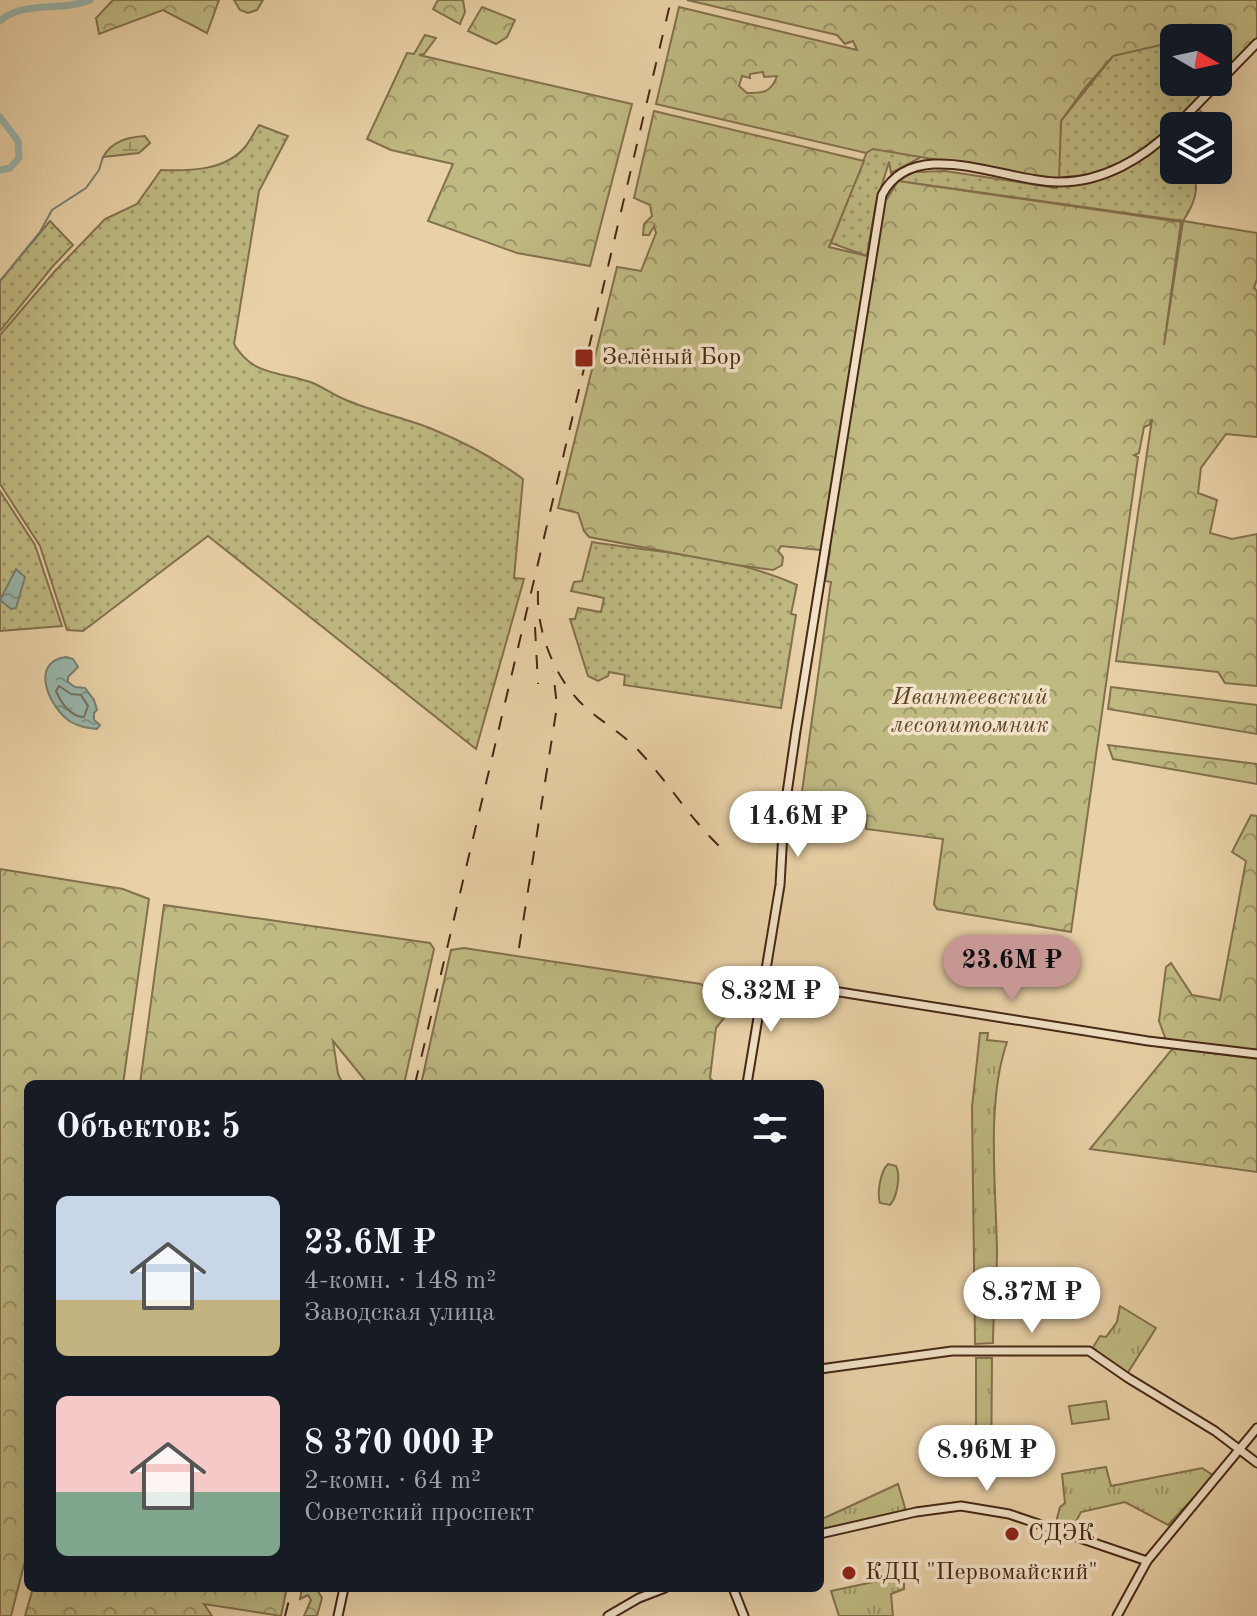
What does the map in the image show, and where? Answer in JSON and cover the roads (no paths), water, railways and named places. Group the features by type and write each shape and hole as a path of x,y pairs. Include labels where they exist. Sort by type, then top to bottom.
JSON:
{"main road":[{"path":"1190,112 1257,43"},
{"path":"748,1080 780,880 784,814 796,731 873,244 887,185 898,173 928,163 1052,182 1082,180 1110,172 1132,161 1160,139"},
{"path":"764,980 1148,1041 1257,1054"},
{"path":"824,1368 952,1351 1089,1351 1215,1431 1257,1463"},
{"path":"1117,1616 1147,1561 1257,1428"},
{"path":"824,1533 916,1512 961,1506 1009,1514 1147,1561"},
{"path":"338,1616 343,1592"},
{"path":"608,1616 655,1592"},
{"path":"735,1592 744,1616"}],"water":[{"path":"16,569 25,577 16,608 11,609 0,600"},
{"path":"66,657 73,659 78,667 68,677 68,682 85,688 94,700 97,710 94,720 100,725 97,729 71,722 50,697 45,676 48,667"}],"waterway":[{"path":"0,21 31,8 90,0"},
{"path":"0,117 18,141 19,158 10,168 0,170"},
{"path":"0,281 40,232 52,210 86,188 99,170 103,157"}],"railway":[{"path":"416,1080 671,0"},
{"path":"538,591 545,641 568,688 591,712 639,751 704,830 728,854"},
{"path":"535,627 538,684"},
{"path":"519,948 557,706 553,671"},
{"path":"285,1616 291,1592"}],"place":[{"name":"Зелёный Бор","path":"584,358"},
{"name":"СДЭК","path":"1012,1534"},
{"name":"КДЦ \"Первомайский\"","path":"849,1573"}],"park label":[{"name":"Ивантеевский лесопитомник","path":"970,712"}]}
